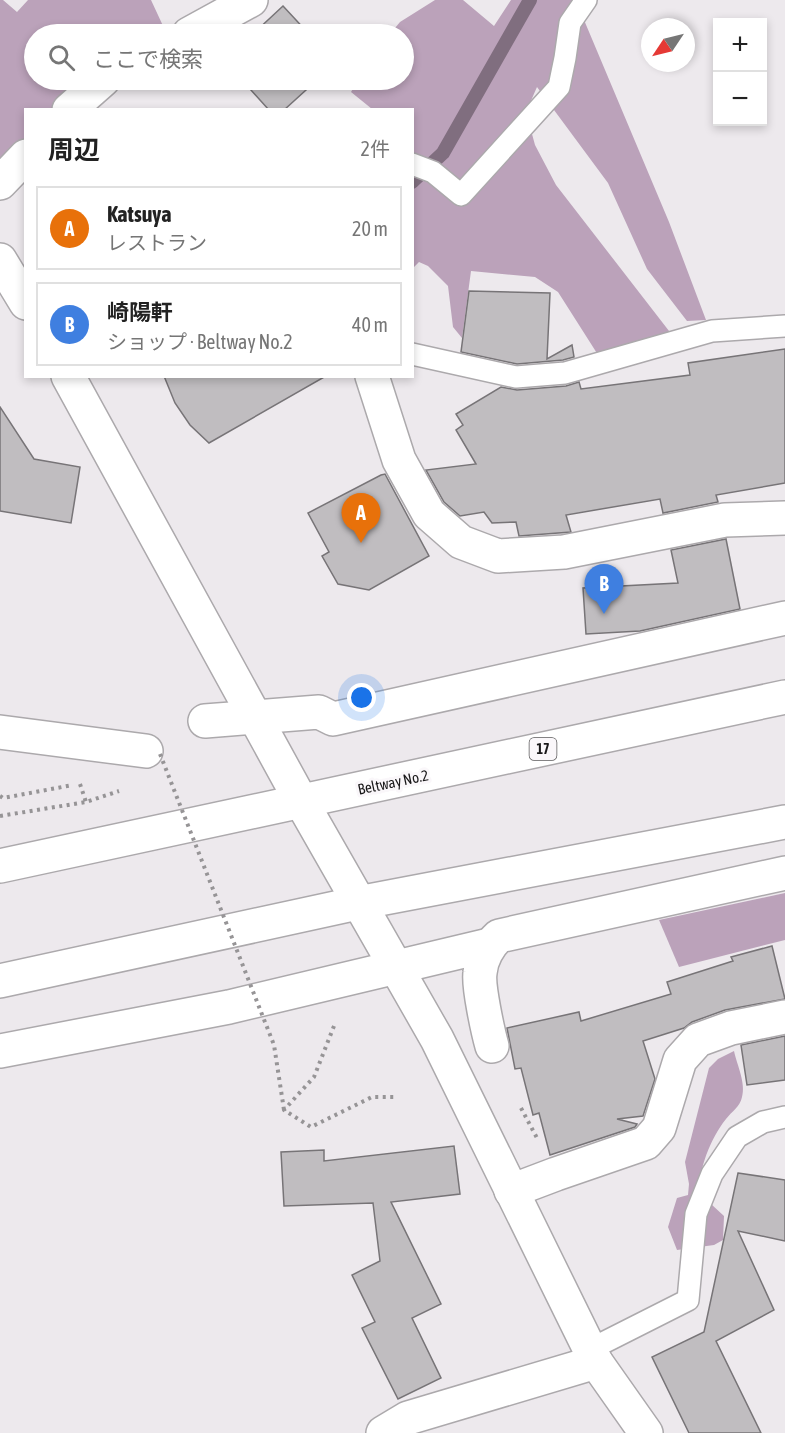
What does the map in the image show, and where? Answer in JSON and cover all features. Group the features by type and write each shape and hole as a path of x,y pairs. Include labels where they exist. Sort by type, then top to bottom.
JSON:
{"street":[{"path":"207,24 251,0"},
{"path":"71,108 92,90"},
{"path":"0,183 24,158"},
{"path":"11,264 24,298"},
{"path":"69,378 301,801 437,1039 593,1356 646,1433"},
{"path":"373,378 399,460 429,514 461,542 498,556 564,552 725,520 785,518"},
{"path":"205,721 319,712 333,719 785,618"},
{"name":"Beltway No.2","path":"0,866 785,697"},
{"path":"0,732 153,753"},
{"path":"8,981 358,903 785,822"},
{"path":"492,1046 479,973 489,945 499,936 785,873"},
{"path":"0,1051 229,1007 489,945"},
{"path":"512,1191 556,1173 646,1143 659,1128 680,1060 698,1040 730,1028 785,1017"},
{"path":"383,1433 408,1418 593,1356"}],"lane":[{"path":"414,165 433,172 461,195 559,87 566,58 570,23 586,0"},
{"path":"414,354 516,377 565,373 712,331 785,326"},
{"path":"593,1356 688,1300 696,1214 712,1174 737,1137 763,1122 785,1117"}],"path":[{"path":"153,753 274,1045 284,1110 311,1127 372,1097 397,1097"},
{"path":"0,796 3,798 80,784 86,802 0,816"},
{"path":"229,1007 235,1030 270,1024"},
{"path":"284,1110 314,1077 335,1023"},
{"path":"492,1046 501,1071 556,1173"}],"shaded area":[{"path":"0,0 17,12 28,0 151,0 162,24 24,24 24,90 73,90 54,108 24,108 24,147 0,159"},
{"path":"435,0 463,0 494,26 511,0 572,0 584,20 669,222 706,320 687,321 647,269 608,183 537,87 526,112 535,145 556,185 676,340 600,358 558,292 535,277 471,271 462,338 453,327 448,286 428,266 419,262 414,267 414,108 371,108 351,92 352,90 414,90 414,24 398,24"},
{"path":"785,893 785,940 679,967 659,920"},
{"path":"734,1051 742,1080 742,1097 710,1145 703,1164 699,1193 724,1216 723,1240 714,1245 677,1250 668,1227 677,1198 688,1195 689,1184 685,1162 709,1068 718,1059"}],"building":[{"path":"283,6 300,24 264,24"},
{"path":"251,90 306,90 286,108 267,108"},
{"path":"469,291 550,293 547,359 572,345 574,357 517,364 461,352"},
{"path":"785,349 785,483 716,495 718,502 663,513 660,499 566,515 571,532 519,536 516,522 492,523 484,512 460,516 444,502 426,470 476,464 456,430 463,425 456,414 501,387 517,390 566,386 579,382 581,389 690,375 688,363"},
{"path":"165,378 323,378 209,443 190,425 175,403"},
{"path":"0,407 34,459 80,467 71,523 0,511"},
{"path":"385,474 429,556 369,590 338,584 322,556 329,552 308,513"},
{"path":"726,539 740,609 640,631 586,634 583,588 678,583 671,550"},
{"path":"772,946 785,999 725,1010 692,1022 684,1028 643,1041 655,1079 643,1116 617,1119 637,1124 635,1127 550,1155 539,1113 533,1115 521,1068 515,1069 507,1028 579,1012 581,1021 671,994 667,982 733,961 731,957"},
{"path":"785,1036 785,1080 747,1085 741,1045"},
{"path":"454,1146 460,1194 391,1202 441,1304 412,1318 441,1378 398,1399 362,1328 375,1322 352,1275 380,1261 373,1203 284,1206 281,1152 324,1150 324,1161"},
{"path":"738,1173 785,1180 785,1241 738,1231 774,1310 716,1341 761,1433 689,1433 652,1357 704,1332"}],"waterway":[{"path":"414,180 443,153 530,0"}],"place":[{"name":"Katsuya","path":"361,543"},
{"name":"崎陽軒","path":"604,614"}]}
